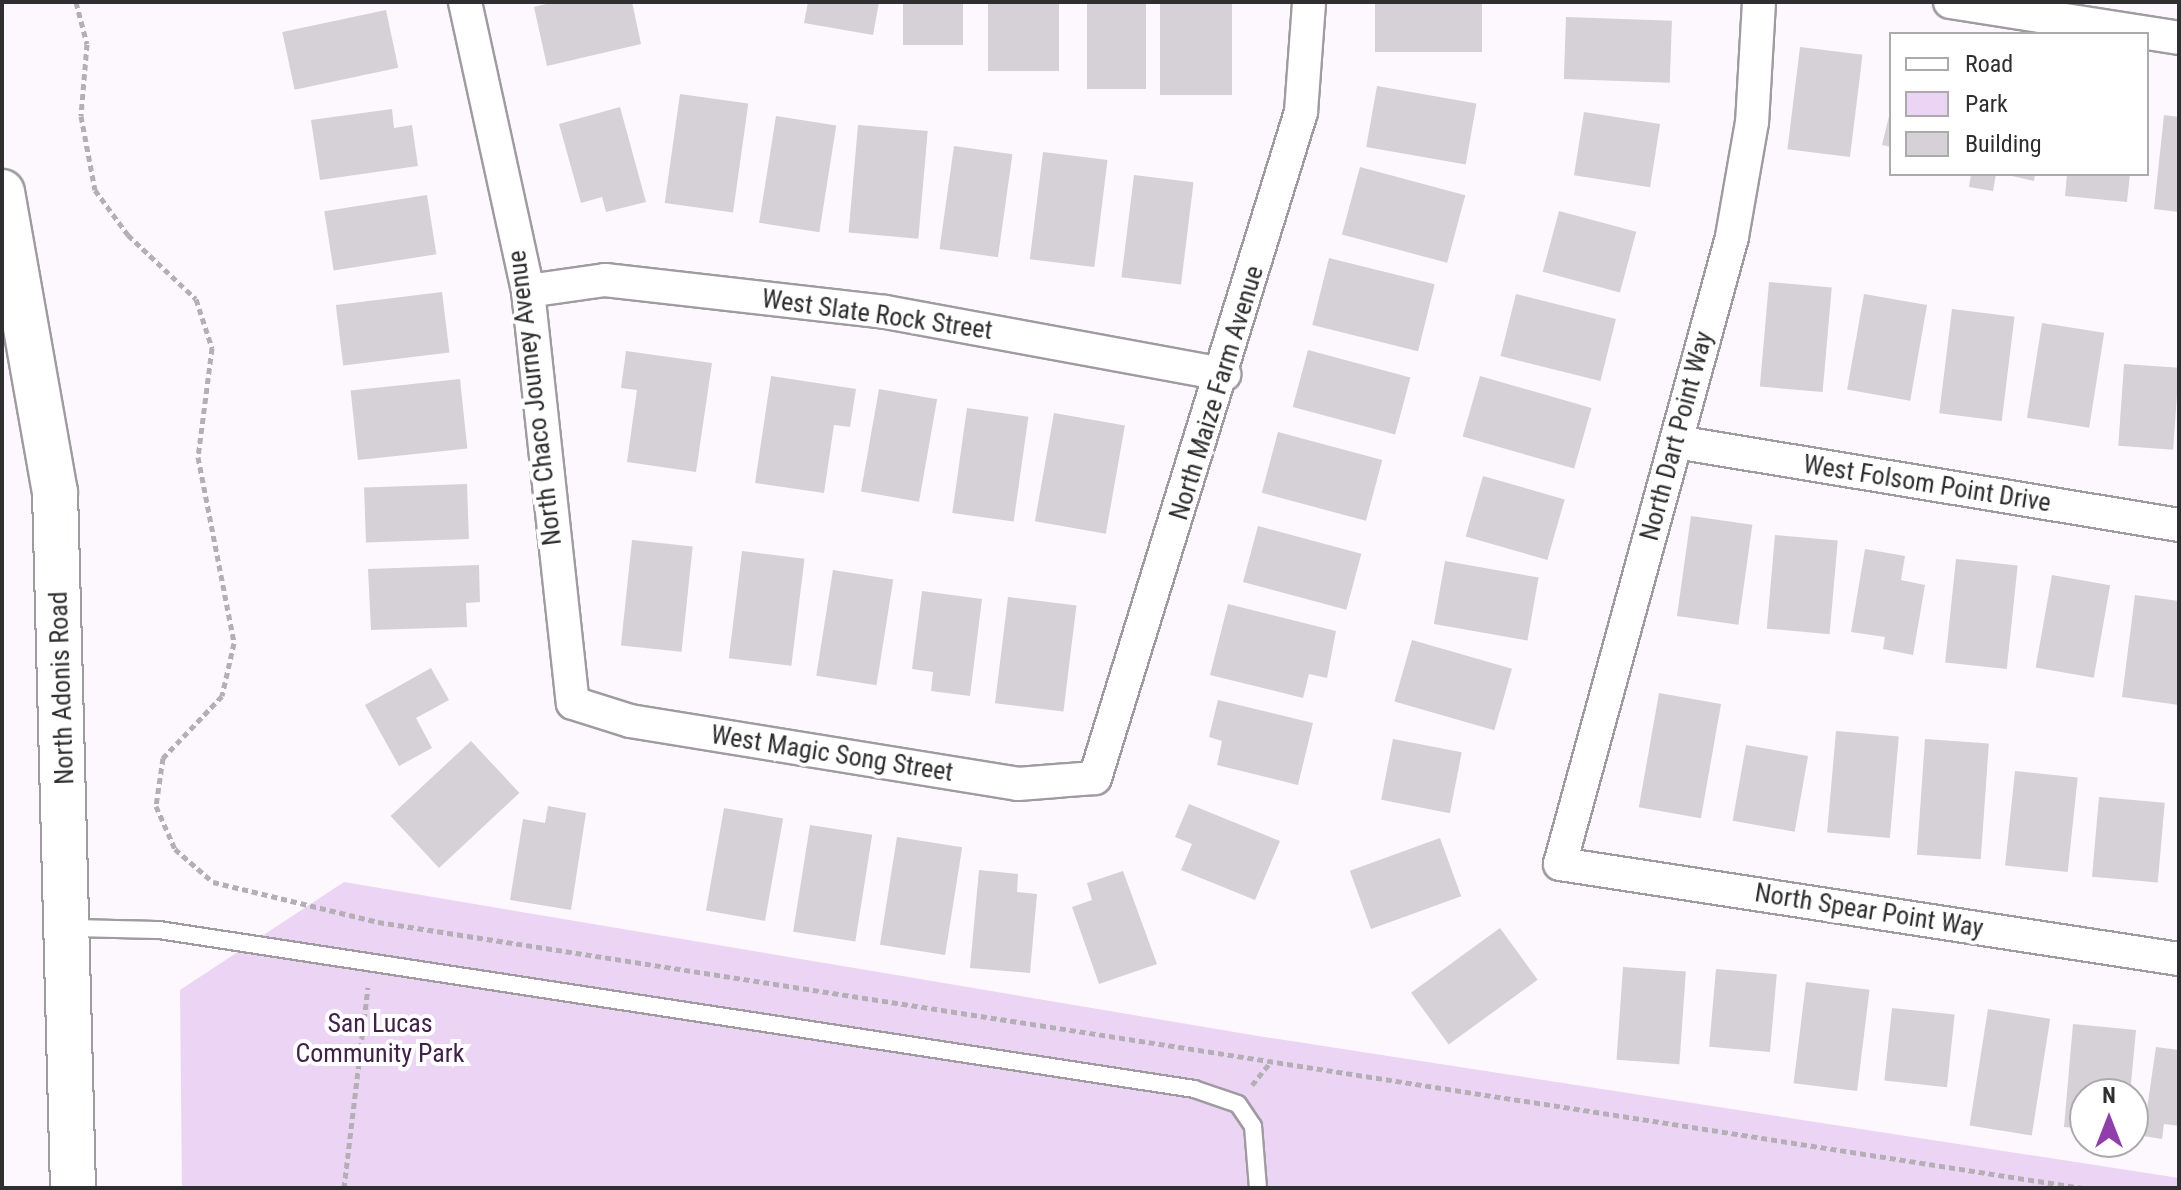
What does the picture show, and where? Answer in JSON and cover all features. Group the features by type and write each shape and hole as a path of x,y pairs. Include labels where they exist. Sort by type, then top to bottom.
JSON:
{"street":[{"name":"North Chaco Journey Avenue","path":"465,2 528,291 573,703"},
{"name":"North Maize Farm Avenue","path":"1095,778 1224,374 1301,112 1309,2"},
{"name":"North Dart Point Way","path":"1560,864 1732,237 1752,122 1759,2"},
{"path":"1950,2 2141,32"},
{"path":"2149,33 2179,38"},
{"name":"North Adonis Road","path":"2,192 55,492 72,928 73,1188"},
{"name":"West Slate Rock Street","path":"528,291 605,280 885,312 1224,374"},
{"name":"West Folsom Point Drive","path":"1676,442 2179,525"},
{"name":"West Magic Song Street","path":"573,703 630,721 1018,784 1095,778"},
{"name":"North Spear Point Way","path":"1560,864 2179,959"}],"lane":[{"path":"72,928 159,930 1194,1089 1238,1104 1253,1126 1258,1188"}],"path":[{"path":"76,2 87,44 81,116 95,190 128,235 196,299 212,348 198,457 234,643 222,696 163,758 156,806 175,849 213,882 378,922 2082,1188"},
{"path":"344,1188 378,922"}],"green space":[{"name":"San Lucas Community Park","path":"344,882 1258,1036 2179,1178 2179,1188 182,1188 180,990"}],"building":[{"path":"554,2 632,2 641,44 547,66 534,7"},
{"path":"808,2 879,2 873,35 804,23"},
{"path":"903,2 963,2 963,45 903,45"},
{"path":"988,2 1059,2 1059,71 988,71"},
{"path":"1087,2 1146,2 1146,89 1087,89"},
{"path":"1160,2 1232,2 1232,95 1160,95"},
{"path":"1375,2 1482,2 1482,52 1375,52"},
{"path":"386,10 398,68 295,90 282,32"},
{"path":"1566,17 1672,21 1670,83 1564,79"},
{"path":"1800,47 1863,55 1850,157 1787,149"},
{"path":"1377,86 1476,104 1466,165 1366,147"},
{"path":"680,94 748,104 733,213 665,203"},
{"path":"620,107 646,202 606,212 602,197 581,203 559,124"},
{"path":"392,109 394,128 412,125 418,166 320,180 311,120"},
{"path":"1584,112 1660,124 1650,187 1574,175"},
{"path":"2164,115 2179,117 2179,212 2154,209"},
{"path":"776,116 836,126 819,232 759,223"},
{"path":"1889,116 1889,147 1882,145"},
{"path":"858,125 928,131 918,239 849,233"},
{"path":"954,146 1012,154 998,257 940,249"},
{"path":"1043,152 1108,160 1094,267 1030,259"},
{"path":"1360,167 1465,195 1447,263 1342,235"},
{"path":"1134,175 1194,182 1181,285 1121,277"},
{"path":"1971,176 1996,176 1993,191 1969,187"},
{"path":"2012,176 2035,176 2034,181"},
{"path":"2067,176 2130,176 2127,202 2065,196"},
{"path":"427,195 436,254 334,271 324,211"},
{"path":"1559,211 1636,232 1620,293 1543,272"},
{"path":"1329,258 1435,284 1418,351 1312,325"},
{"path":"1769,282 1832,287 1823,392 1760,387"},
{"path":"442,292 449,353 343,366 336,305"},
{"path":"1516,294 1616,319 1600,381 1501,356"},
{"path":"1864,294 1927,305 1910,401 1847,390"},
{"path":"1952,309 2015,317 2002,421 1939,413"},
{"path":"2042,323 2104,333 2089,428 2027,418"},
{"path":"1308,350 1410,377 1395,434 1293,407"},
{"path":"626,351 712,363 696,472 627,462 637,390 621,388"},
{"path":"2124,364 2179,368 2173,450 2118,446"},
{"path":"771,376 856,389 850,427 834,425 824,493 755,483"},
{"path":"1480,376 1592,408 1574,469 1463,437"},
{"path":"460,379 467,449 358,460 351,390"},
{"path":"879,389 937,399 919,502 861,491"},
{"path":"967,408 1028,417 1014,522 952,513"},
{"path":"1054,413 1125,426 1106,534 1035,521"},
{"path":"1278,432 1382,460 1366,521 1262,493"},
{"path":"1483,476 1565,499 1547,560 1466,537"},
{"path":"467,484 469,539 366,543 364,488"},
{"path":"1691,516 1752,525 1738,625 1677,616"},
{"path":"1258,526 1361,554 1346,610 1243,582"},
{"path":"1775,535 1838,540 1830,634 1767,629"},
{"path":"632,540 693,546 682,652 621,645"},
{"path":"1865,549 1905,556 1901,580 1925,585 1913,655 1883,649 1885,637 1851,632"},
{"path":"742,551 805,559 791,666 729,658"},
{"path":"1956,559 2018,565 2007,669 1945,662"},
{"path":"1445,561 1539,577 1527,641 1434,624"},
{"path":"479,565 480,602 466,603 467,627 371,630 368,569"},
{"path":"833,570 893,580 877,685 816,676"},
{"path":"2052,575 2110,585 2094,678 2036,668"},
{"path":"922,591 982,599 970,696 931,691 933,672 912,669"},
{"path":"2135,595 2179,601 2179,705 2122,697"},
{"path":"1008,597 1076,605 1063,712 995,703"},
{"path":"1228,604 1336,631 1327,678 1309,674 1303,698 1210,675"},
{"path":"1412,640 1512,669 1494,730 1394,702"},
{"path":"431,668 449,700 416,718 432,748 399,766 365,705"},
{"path":"1659,693 1721,704 1701,818 1639,807"},
{"path":"1218,700 1313,723 1298,785 1217,765 1222,741 1209,737"},
{"path":"1836,731 1899,736 1890,838 1827,833"},
{"path":"1393,739 1462,752 1450,813 1381,800"},
{"path":"1925,739 1989,743 1981,859 1917,855"},
{"path":"471,741 519,793 439,868 391,816"},
{"path":"1746,745 1808,756 1795,832 1733,821"},
{"path":"2015,771 2078,778 2068,872 2005,865"},
{"path":"2099,797 2165,803 2158,882 2092,877"},
{"path":"1189,804 1280,841 1255,900 1181,870 1192,844 1175,837"},
{"path":"548,806 586,813 571,910 510,900 523,819 545,823"},
{"path":"724,808 783,818 765,921 706,910"},
{"path":"810,825 872,835 855,942 793,932"},
{"path":"897,837 962,847 945,955 880,945"},
{"path":"1440,838 1461,896 1371,929 1350,871"},
{"path":"979,870 1018,874 1017,892 1037,894 1030,973 970,968"},
{"path":"1123,871 1157,964 1099,984 1072,907 1092,900 1087,883"},
{"path":"1500,928 1538,980 1449,1044 1411,993"},
{"path":"1623,967 1686,971 1679,1064 1617,1060"},
{"path":"1716,969 1777,974 1770,1052 1709,1047"},
{"path":"1806,982 1870,990 1857,1091 1794,1083"},
{"path":"1892,1008 1955,1015 1947,1087 1884,1081"},
{"path":"1988,1009 2050,1019 2032,1135 1970,1126"},
{"path":"2073,1024 2136,1030 2132,1078 2069,1078 2069,1127 2064,1127"},
{"path":"2156,1047 2179,1050 2179,1126 2164,1124 2162,1139 2149,1137 2149,1095"}]}
